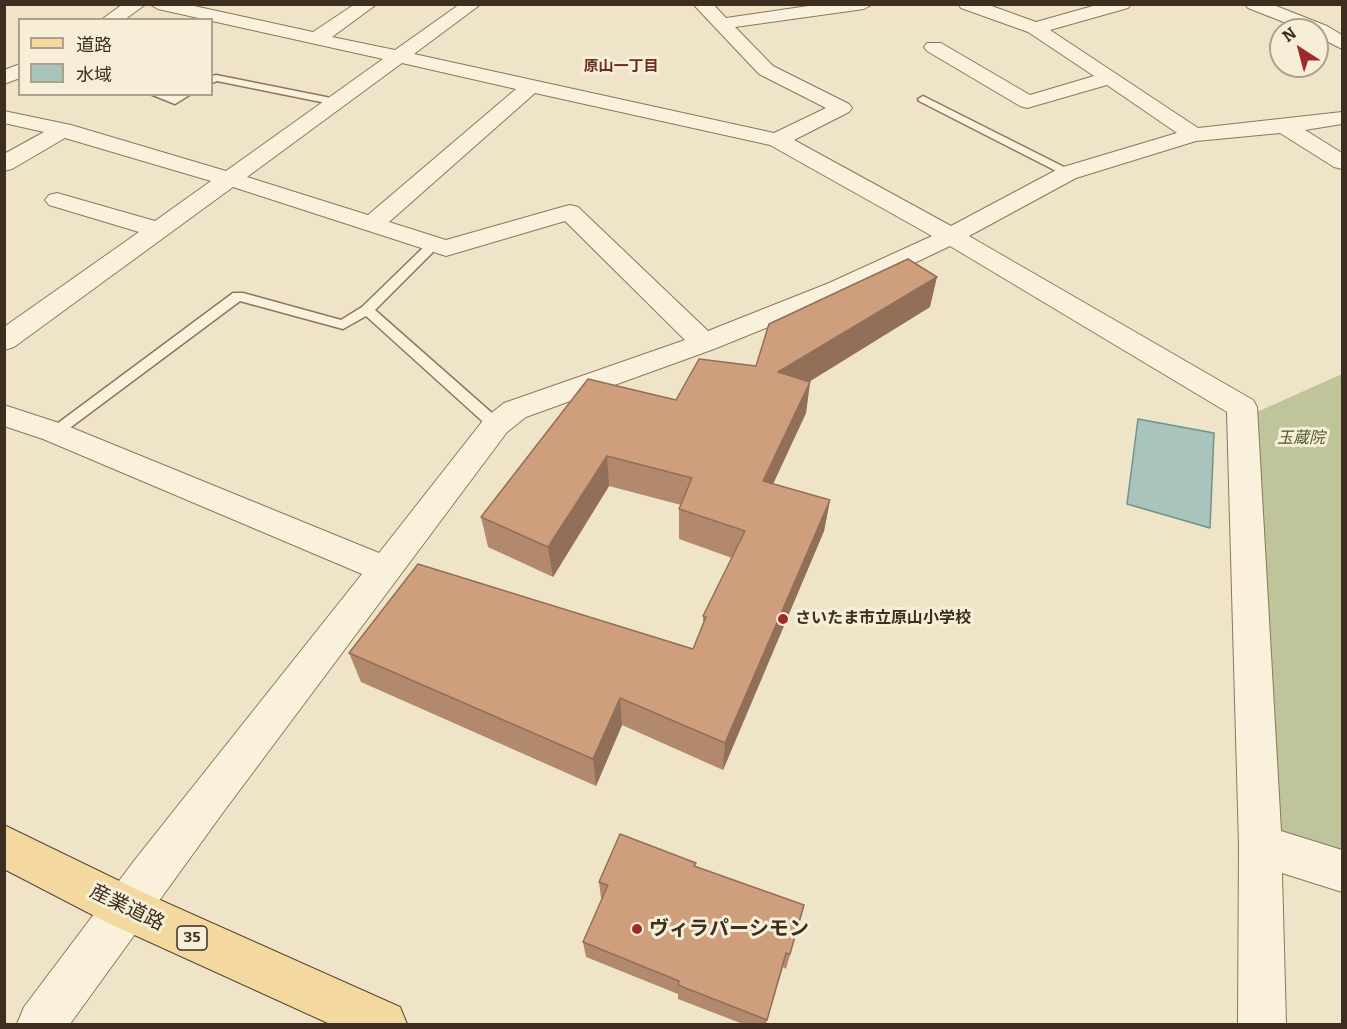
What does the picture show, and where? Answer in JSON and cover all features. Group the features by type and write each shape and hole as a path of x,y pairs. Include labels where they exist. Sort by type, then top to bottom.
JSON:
{"main road":[{"name":"産業道路","path":"4,846 124,908 383,1024"}],"street":[{"path":"113,18 137,4"},
{"path":"158,4 777,140 951,236 1242,407 1260,845 1262,1024"},
{"path":"316,39 368,4"},
{"path":"4,342 472,4"},
{"path":"702,4 766,70 842,108 777,140"},
{"path":"720,24 864,4"},
{"path":"967,4 1035,28 1194,135"},
{"path":"1035,28 1122,4"},
{"path":"1254,4 1320,30 1342,43"},
{"path":"245,24 270,9"},
{"path":"934,47 1027,102 1110,78"},
{"path":"4,78 18,71"},
{"path":"372,224 530,87"},
{"path":"4,117 63,130 230,179 446,248 570,212 704,343"},
{"path":"41,1024 124,908 496,425 515,410 704,343 838,289 951,236 1068,173 1194,135 1342,118"},
{"path":"1284,126 1342,162"},
{"path":"4,165 63,130"},
{"path":"57,200 160,230"},
{"path":"4,415 54,432 386,570"},
{"path":"1260,845 1342,871"}],"lane":[{"path":"213,80 216,78 336,102"},
{"path":"161,96 175,101 183,96"},
{"path":"923,99 1068,173"},
{"path":"54,432 238,296 343,325 367,310 434,244"},
{"path":"367,310 496,425"}],"green space":[{"name":"玉蔵院","path":"1342,374 1342,856 1279,837 1257,412"}],"water":[{"path":"1138,419 1214,433 1210,528 1127,504"}],"building":[{"path":"908,259 937,277 778,372 810,382 763,481 830,500 725,743 620,698 593,759 349,653 418,564 693,649 706,617 703,616 745,531 679,509 692,478 607,456 548,547 481,517 588,379 676,400 699,359 756,366 769,324"},
{"path":"620,834 696,863 694,866 804,905 790,954 786,953 767,1020 678,985 679,981 583,942 608,885 599,882"}],"place":[{"name":"さいたま市立原山小学校","path":"783,619"},
{"name":"ヴィラパーシモン","path":"637,929"}],"district":[{"name":"原山一丁目","path":"621,67"}]}
